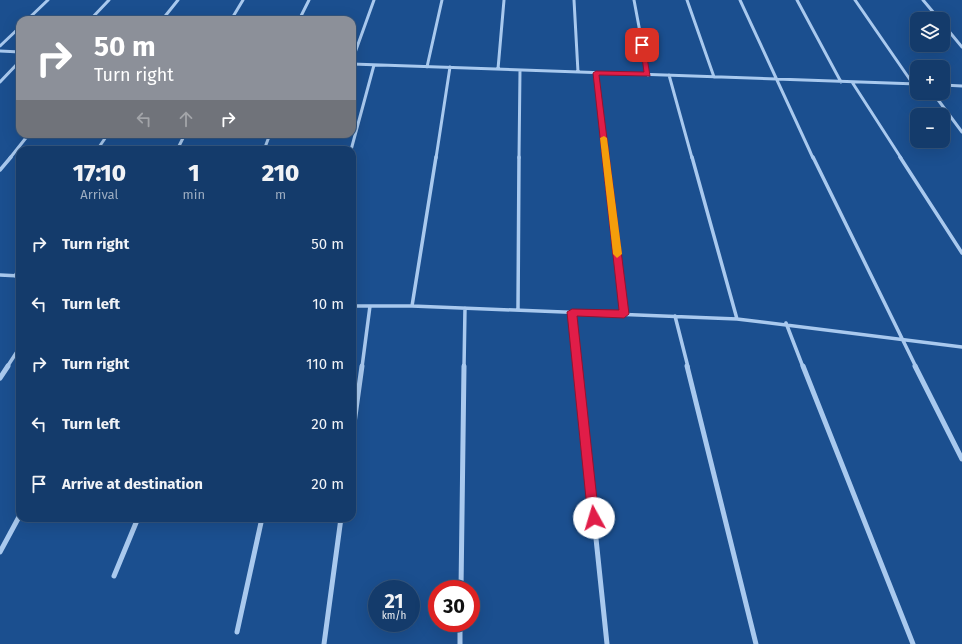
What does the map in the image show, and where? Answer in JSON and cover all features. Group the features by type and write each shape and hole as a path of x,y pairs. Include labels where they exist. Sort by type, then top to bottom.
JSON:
{"street":[{"path":"31,16 48,0"},
{"path":"94,16 109,0"},
{"path":"165,16 178,0"},
{"path":"234,16 244,0"},
{"path":"301,16 309,0"},
{"path":"356,50 374,0"},
{"path":"427,67 442,0"},
{"path":"498,69 504,0"},
{"path":"574,0 578,72"},
{"path":"634,0 648,74"},
{"path":"687,0 714,77"},
{"path":"740,0 775,79 902,340 962,459"},
{"path":"797,0 841,82"},
{"path":"855,0 910,80"},
{"path":"923,0 933,12"},
{"path":"0,46 16,31"},
{"path":"950,32 962,47"},
{"path":"0,51 16,52"},
{"path":"356,64 910,84"},
{"path":"0,82 16,65"},
{"path":"356,132 374,65"},
{"path":"412,306 450,67"},
{"path":"518,310 520,70"},
{"path":"596,73 624,314"},
{"path":"669,75 737,319"},
{"path":"852,82 962,254"},
{"path":"950,85 962,86"},
{"path":"938,100 962,132"},
{"path":"19,146 26,138"},
{"path":"0,170 16,150"},
{"path":"0,275 15,276"},
{"path":"356,306 412,306 737,319 786,323 962,347"},
{"path":"356,409 370,306"},
{"path":"461,580 464,308"},
{"path":"572,312 607,644"},
{"path":"675,316 756,644"},
{"path":"786,323 913,644"},
{"path":"0,378 16,353"},
{"path":"0,552 16,522"},
{"path":"114,576 136,522"},
{"path":"237,632 261,522"},
{"path":"324,644 340,522"},
{"path":"460,632 460,644"}],"slow traffic":[{"path":"604,138 617,254"}],"route":[{"path":"594,518 572,312 624,314 596,73 648,74 642,45"}]}
